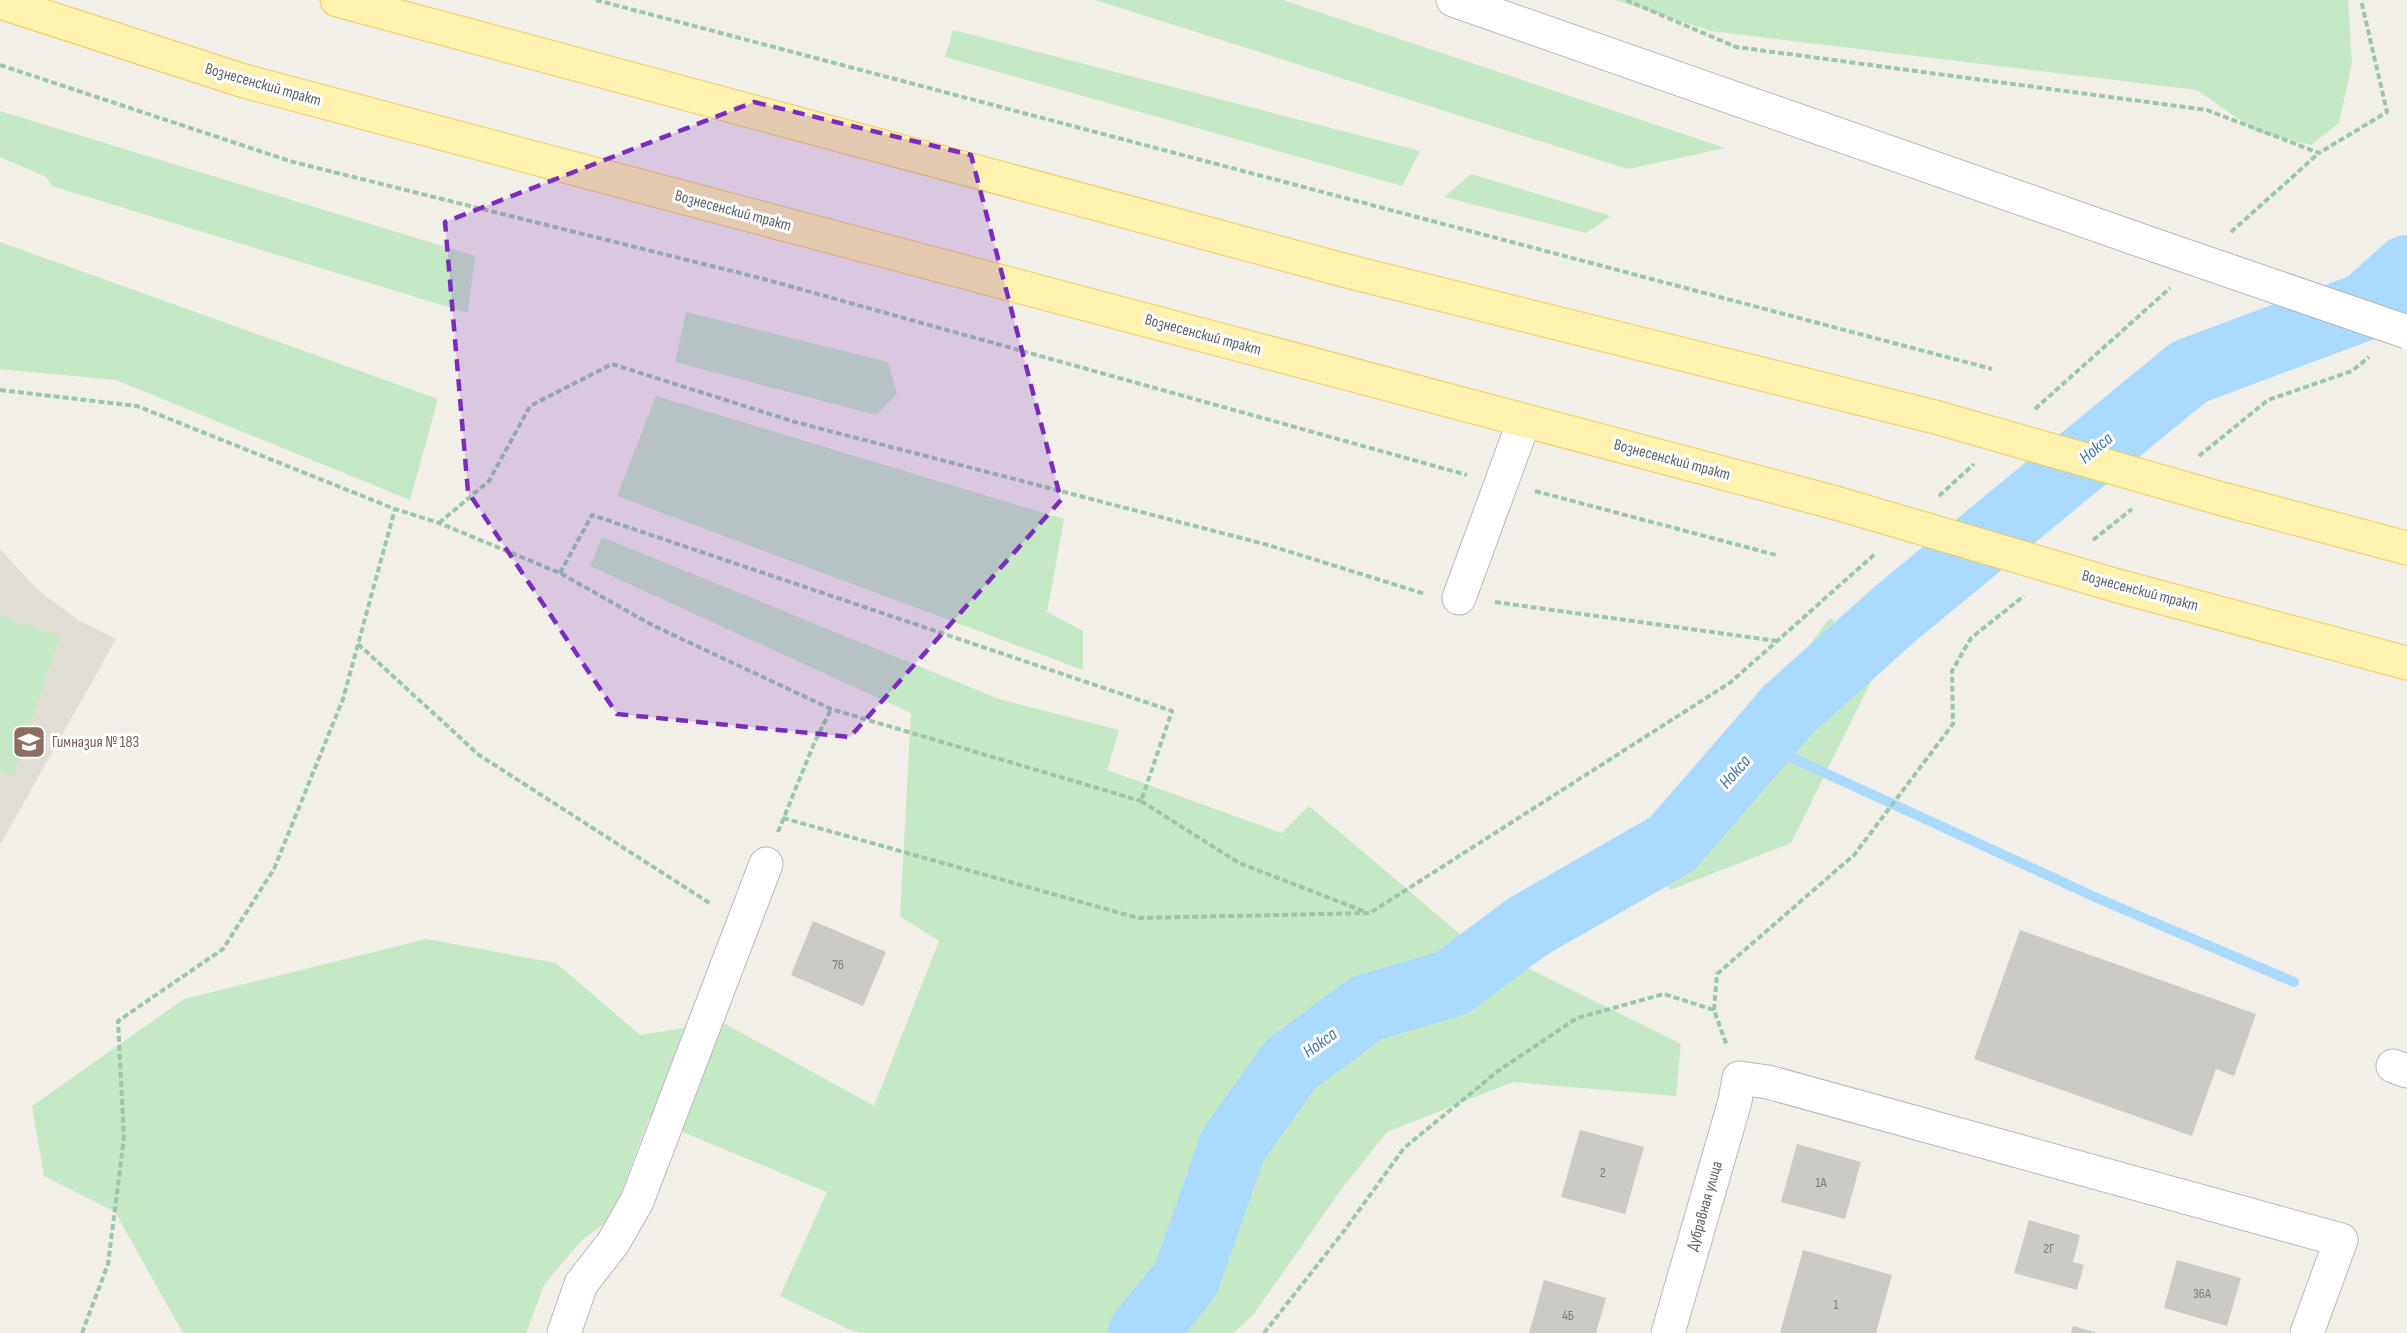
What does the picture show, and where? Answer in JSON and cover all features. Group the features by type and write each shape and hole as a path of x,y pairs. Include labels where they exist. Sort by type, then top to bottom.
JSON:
{"main road":[{"path":"337,0 1331,267 1935,417 2226,500 2407,548"},
{"name":"Вознесенский тракт","path":"0,2 244,81 1836,503 2118,586 2407,663"}],"street":[{"path":"1453,0 2407,332"},
{"path":"1459,598 1524,421"},
{"path":"564,1333 581,1284 614,1243 637,1201 766,864"},
{"path":"1739,1078 1768,1083 2340,1240 2307,1333"},
{"name":"Дубравная улица","path":"1668,1333 1730,1120 1739,1078"}],"path":[{"path":"596,0 1992,369"},
{"path":"1626,0 1736,47 2207,110 2319,153"},
{"path":"2230,233 2319,153 2387,112 2361,0"},
{"path":"0,65 293,162 764,279 1501,483 1776,555"},
{"path":"2035,409 2176,281"},
{"path":"439,523 489,481 530,405 612,364 795,422 1268,545 1435,597 1514,603 1777,641"},
{"path":"0,390 137,406 395,509 439,523 560,573 652,625 831,709 1141,801 1239,863 1370,913"},
{"path":"1937,497 1981,457"},
{"path":"82,1333 108,1264 124,1138 118,1021 223,949 274,869 343,699 395,509"},
{"path":"560,573 592,515 1172,711 1141,801"},
{"path":"783,818 1138,918 1370,913 1731,682 1884,545"},
{"path":"358,644 479,755 743,924"},
{"path":"766,864 813,746 831,709"},
{"path":"1739,1078 1714,1010 1717,974 1854,855"},
{"path":"1264,1333 1344,1231 1404,1148 1498,1071 1576,1018 1664,994 1714,1010"}],"highlighted area":[{"path":"754,102 971,155 1061,500 850,737 617,714 468,492 445,222"}],"shaded area":[{"name":"Гимназия № 183","path":"0,549 38,590 78,620 116,639 0,845"}],"green space":[{"path":"1095,0 1283,0 1725,148 1628,169"},
{"path":"1615,0 2348,0 2352,63 2339,123 2311,145 2257,132 2197,90 1711,31"},
{"path":"953,30 1420,151 1402,186 945,57"},
{"path":"0,111 475,256 468,313 52,186 46,177 0,157"},
{"path":"1471,174 1611,216 1586,233 1444,197"},
{"path":"0,242 438,399 410,500 116,380 0,369"},
{"path":"686,312 888,362 897,394 876,415 675,362"},
{"path":"656,396 1064,519 1047,612 1083,631 1083,670 617,496"},
{"path":"602,537 999,699 1119,730 1107,770 1282,833 1309,806 1461,935 1681,1044 1676,1096 1513,1082 1387,1132 1343,1187 1253,1315 1234,1333 861,1333 848,1329 780,1296 827,1192 649,1118 612,1217 581,1241 544,1285 526,1333 183,1333 115,1212 44,1176 32,1106 184,999 426,939 556,963 640,1035 722,1022 874,1106 939,941 900,916 911,713 590,566"},
{"path":"0,616 60,636 13,776 0,772"},
{"path":"1830,618 1883,657 1791,843 1670,890 1644,851 1698,775 1758,712"}],"building":[{"path":"813,921 886,952 863,1006 791,975"},
{"path":"2020,930 2256,1014 2234,1076 2216,1069 2192,1136 1974,1059"},
{"path":"1580,1130 1644,1147 1625,1214 1561,1197"},
{"path":"1797,1144 1861,1162 1845,1219 1781,1202"},
{"path":"2029,1220 2080,1235 2073,1262 2084,1265 2077,1290 2014,1273"},
{"path":"1803,1250 1892,1275 1876,1333 1780,1333"},
{"path":"2177,1260 2241,1278 2227,1326 2164,1308"},
{"path":"1544,1280 1606,1298 1596,1333 1529,1333"},
{"path":"2073,1326 2095,1332 2095,1333 2071,1333"}],"waterway":[{"name":"Нокса","path":"1142,1333 1186,1279 1233,1145 1291,1064 1367,1008 1452,983 1527,927 1672,844 1788,710 1896,613 2189,372 2366,306 2407,269"},
{"path":"1760,743 2097,898 2294,982"}],"place":[{"name":"Гимназия № 183","path":"29,742"}]}
